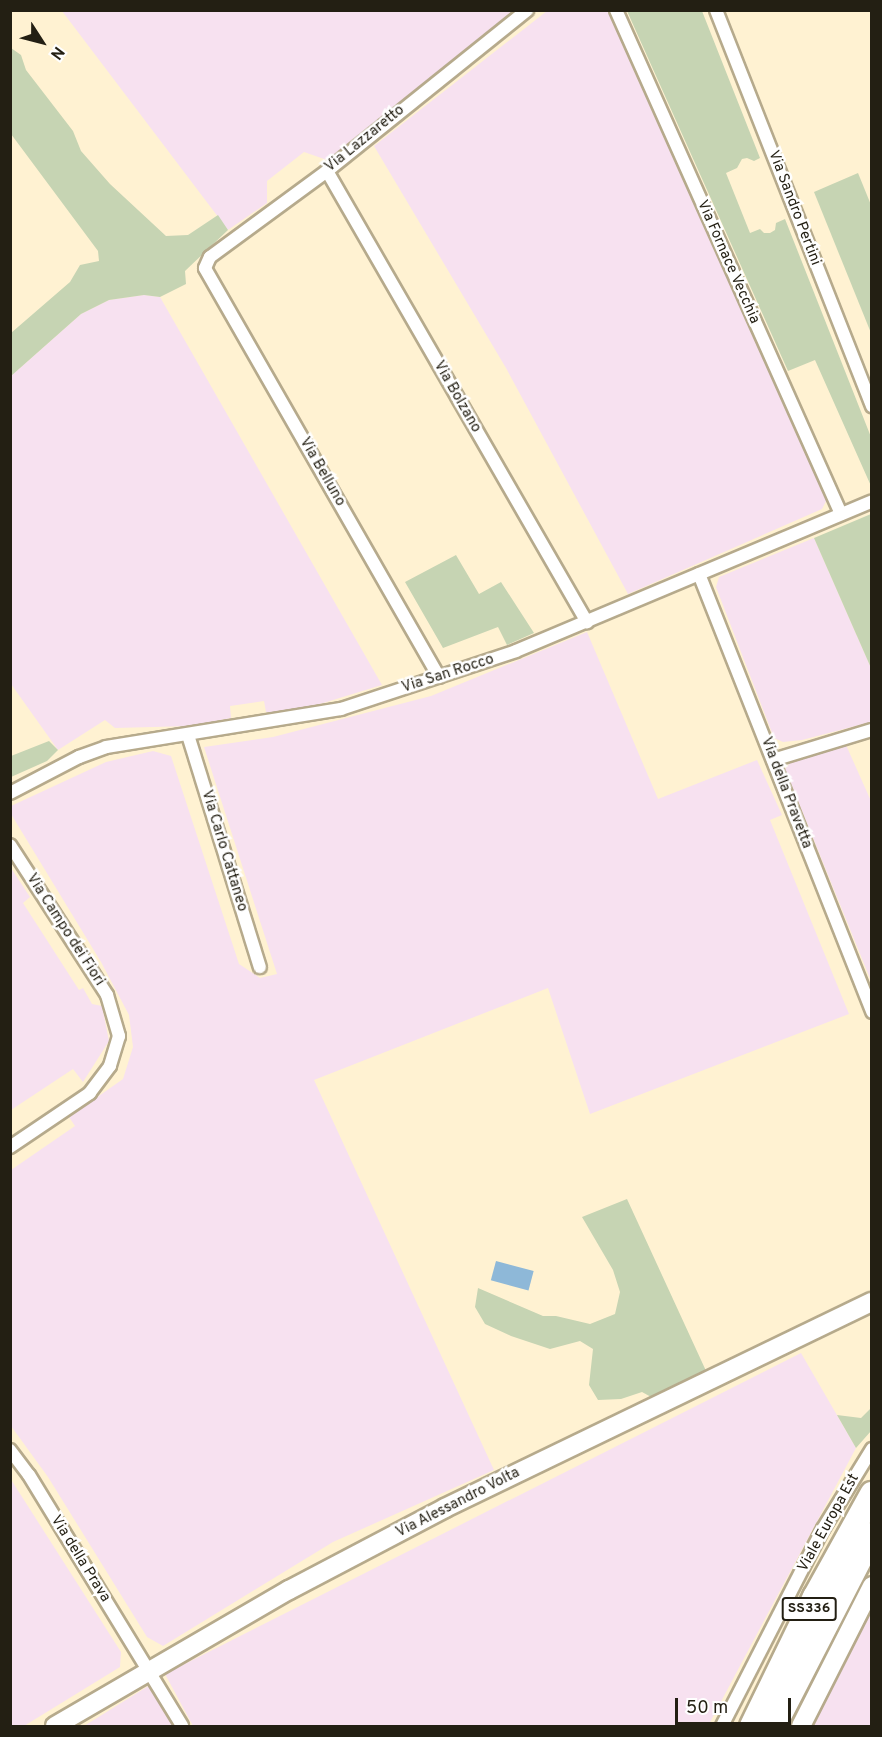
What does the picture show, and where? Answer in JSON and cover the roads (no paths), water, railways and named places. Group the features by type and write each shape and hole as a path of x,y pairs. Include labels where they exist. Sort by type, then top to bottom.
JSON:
{"highway":[{"name":"SS336","path":"752,1726 815,1597 872,1494"},
{"name":"SS336","path":"774,1726 872,1535"}],"street":[{"name":"Via Lazzaretto","path":"205,268 210,257 327,171 527,10"},
{"name":"Via Fornace Vecchia","path":"616,10 841,513"},
{"name":"Via Sandro Pertini","path":"716,10 872,406"},
{"name":"Via Bolzano","path":"327,171 587,622"},
{"name":"Via Belluno","path":"205,268 439,676"},
{"name":"Via San Rocco","path":"10,793 79,757 106,747 341,709 516,651 872,501"},
{"name":"Via della Pravetta","path":"699,574 872,1012"},
{"path":"773,760 872,730"},
{"name":"Via Carlo Cattaneo","path":"188,735 260,967"},
{"name":"Via Campo dei Fiori","path":"10,844 107,994 119,1036 110,1066 90,1093 10,1147"},
{"name":"Via Alessandro Volta","path":"56,1726 148,1670 289,1590 445,1508 872,1302"},
{"name":"Viale Europa Est","path":"722,1726 823,1529 872,1449"},
{"name":"Via della Prava","path":"10,1450 29,1475 182,1726"},
{"path":"801,1726 872,1586"}],"water":[{"path":"496,1261 534,1271 528,1290 491,1280"}]}
